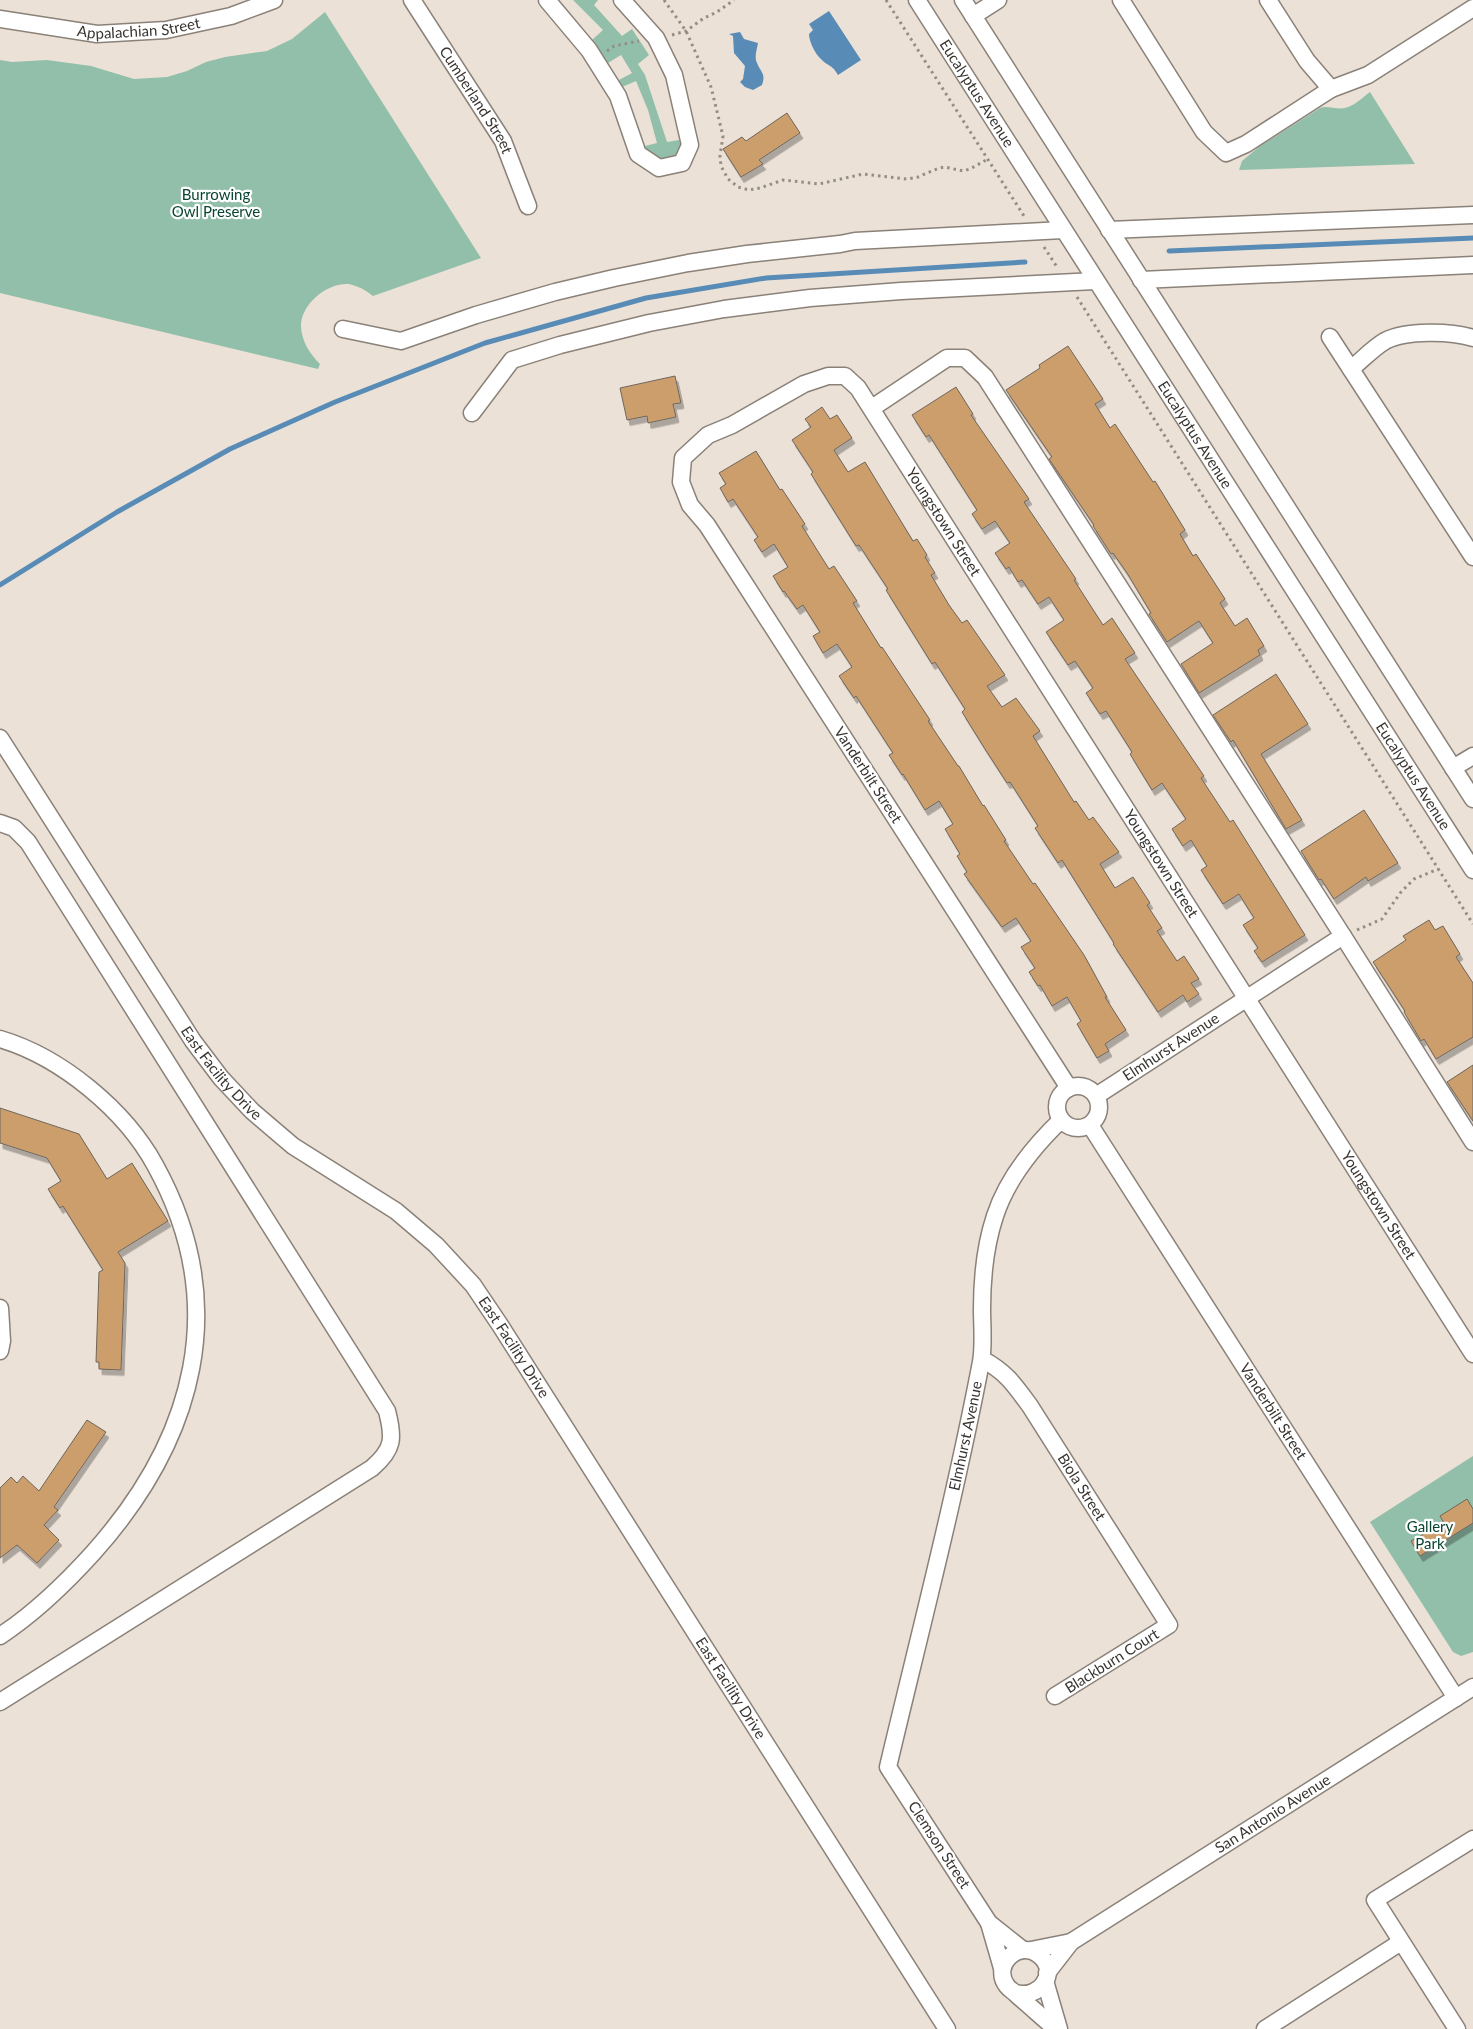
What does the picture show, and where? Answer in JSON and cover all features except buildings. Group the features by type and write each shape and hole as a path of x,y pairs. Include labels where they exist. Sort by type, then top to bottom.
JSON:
{"street":[{"name":"Appalachian Street","path":"0,19 97,34 166,30 231,16 274,0"},
{"name":"Cumberland Street","path":"412,0 503,141 528,206"},
{"path":"547,0 589,50 618,96 638,154 659,168 682,162 690,145 674,75 656,38 622,0"},
{"name":"Eucalyptus Avenue","path":"917,0 1473,870"},
{"path":"963,0 1108,230 1473,799"},
{"path":"973,16 998,0"},
{"path":"1121,0 1204,132 1226,153 1246,144 1331,89 1368,75 1473,8"},
{"path":"1268,0 1307,61 1331,89"},
{"path":"1108,230 1473,215"},
{"path":"343,329 401,341 556,292 688,263 747,254 840,244 856,240 1063,230"},
{"path":"1141,280 1473,265"},
{"path":"472,413 512,360 600,334 724,309 810,298 1095,280"},
{"path":"1351,369 1384,342 1407,334 1460,334 1473,338"},
{"path":"1330,337 1473,557"},
{"path":"872,408 947,358 964,358 985,377 1473,1142"},
{"name":"Youngstown Street","path":"683,458 708,435 732,425 804,384 828,376 845,376 858,388 1473,1354"},
{"name":"Vanderbilt Street","path":"683,458 681,482 690,505 707,525 1069,1088"},
{"name":"East Facility Drive","path":"0,738 193,1041 221,1078 252,1111 293,1146 396,1211 436,1245 473,1285 948,2029"},
{"path":"1454,768 1473,756"},
{"path":"0,823 14,828 28,842 387,1411 392,1430 390,1445 385,1457 372,1468 0,1702"},
{"name":"Elmhurst Avenue","path":"1096,1096 1343,936"},
{"path":"0,1039 42,1057 92,1090 137,1135 162,1178 182,1223 194,1275 196,1297 196,1337 187,1387 169,1442 154,1469 112,1533 65,1584 40,1607 0,1636"},
{"path":"1082,1086 1089,1089 1096,1096 1099,1110 1096,1120 1090,1125 1076,1128 1061,1120 1057,1107 1058,1100 1069,1088 1082,1086"},
{"name":"Elmhurst Avenue","path":"888,1767 969,1423 982,1359 984,1266 995,1215 1004,1193 1020,1168 1034,1148 1061,1120"},
{"name":"Vanderbilt Street","path":"1090,1125 1456,1698"},
{"path":"0,1308 2,1334 0,1351"},
{"name":"Biola Street","path":"982,1359 999,1368 1010,1379 1030,1406 1169,1625"},
{"name":"Blackburn Court","path":"1055,1696 1169,1625"},
{"name":"San Antonio Avenue","path":"1027,1950 1071,1942 1473,1687"},
{"name":"Clemson Street","path":"888,1767 989,1923 1002,1968"},
{"path":"1457,2029 1375,1900 1473,1839"},
{"name":"Clemson Street","path":"989,1923 1027,1950"},
{"name":"San Antonio Avenue","path":"1046,1977 1071,1942"},
{"path":"1265,2029 1401,1942"},
{"path":"1027,1950 1043,1959 1057,2029 1004,1983 1002,1968 1010,1955 1027,1950"},
{"path":"1015,1993 1022,1995 1036,1992 1046,1977"}],"path":[{"path":"664,0 686,32 711,88 722,126 721,166 728,179 738,187 749,190 783,180 819,184 863,174 907,179 918,178 945,167 963,171 988,159"},
{"path":"686,32 704,18 717,12 734,0"},
{"path":"886,0 1068,282 1473,924"},
{"path":"602,54 614,46 640,41"},
{"path":"1343,936 1382,920 1401,892 1414,878 1438,869"}],"green space":[{"path":"573,0 598,0 594,5 622,36 632,29 649,55 638,64 645,75 667,142 679,140 681,144 679,153 668,160 658,162 643,150 645,146 657,143 648,110 636,81 622,87 619,80 632,73 621,55 608,63 592,40 603,30"},
{"name":"Burrowing Owl Preserve","path":"325,12 481,258 373,296 362,288 341,284 316,296 305,311 301,327 307,347 320,364 318,369 0,293 0,60 12,62 47,60 91,66 134,79 167,77 225,57 267,51 292,39"},
{"path":"1370,92 1415,164 1239,170 1242,161 1260,146 1320,108 1348,107 1358,102"},
{"name":"Gallery Park","path":"1473,1456 1473,1652 1461,1656 1453,1652 1370,1522"}],"water":[{"path":"829,11 861,60 838,75 817,54 809,37 813,30 809,24"},
{"path":"740,32 744,39 758,43 756,58 763,78 762,85 753,90 745,87 740,82 743,79 745,66 734,53 733,36 729,34"}],"waterway":[{"path":"1169,251 1473,238"},
{"path":"0,585 117,512 230,449 335,402 485,343 646,298 766,278 1025,262"}]}
